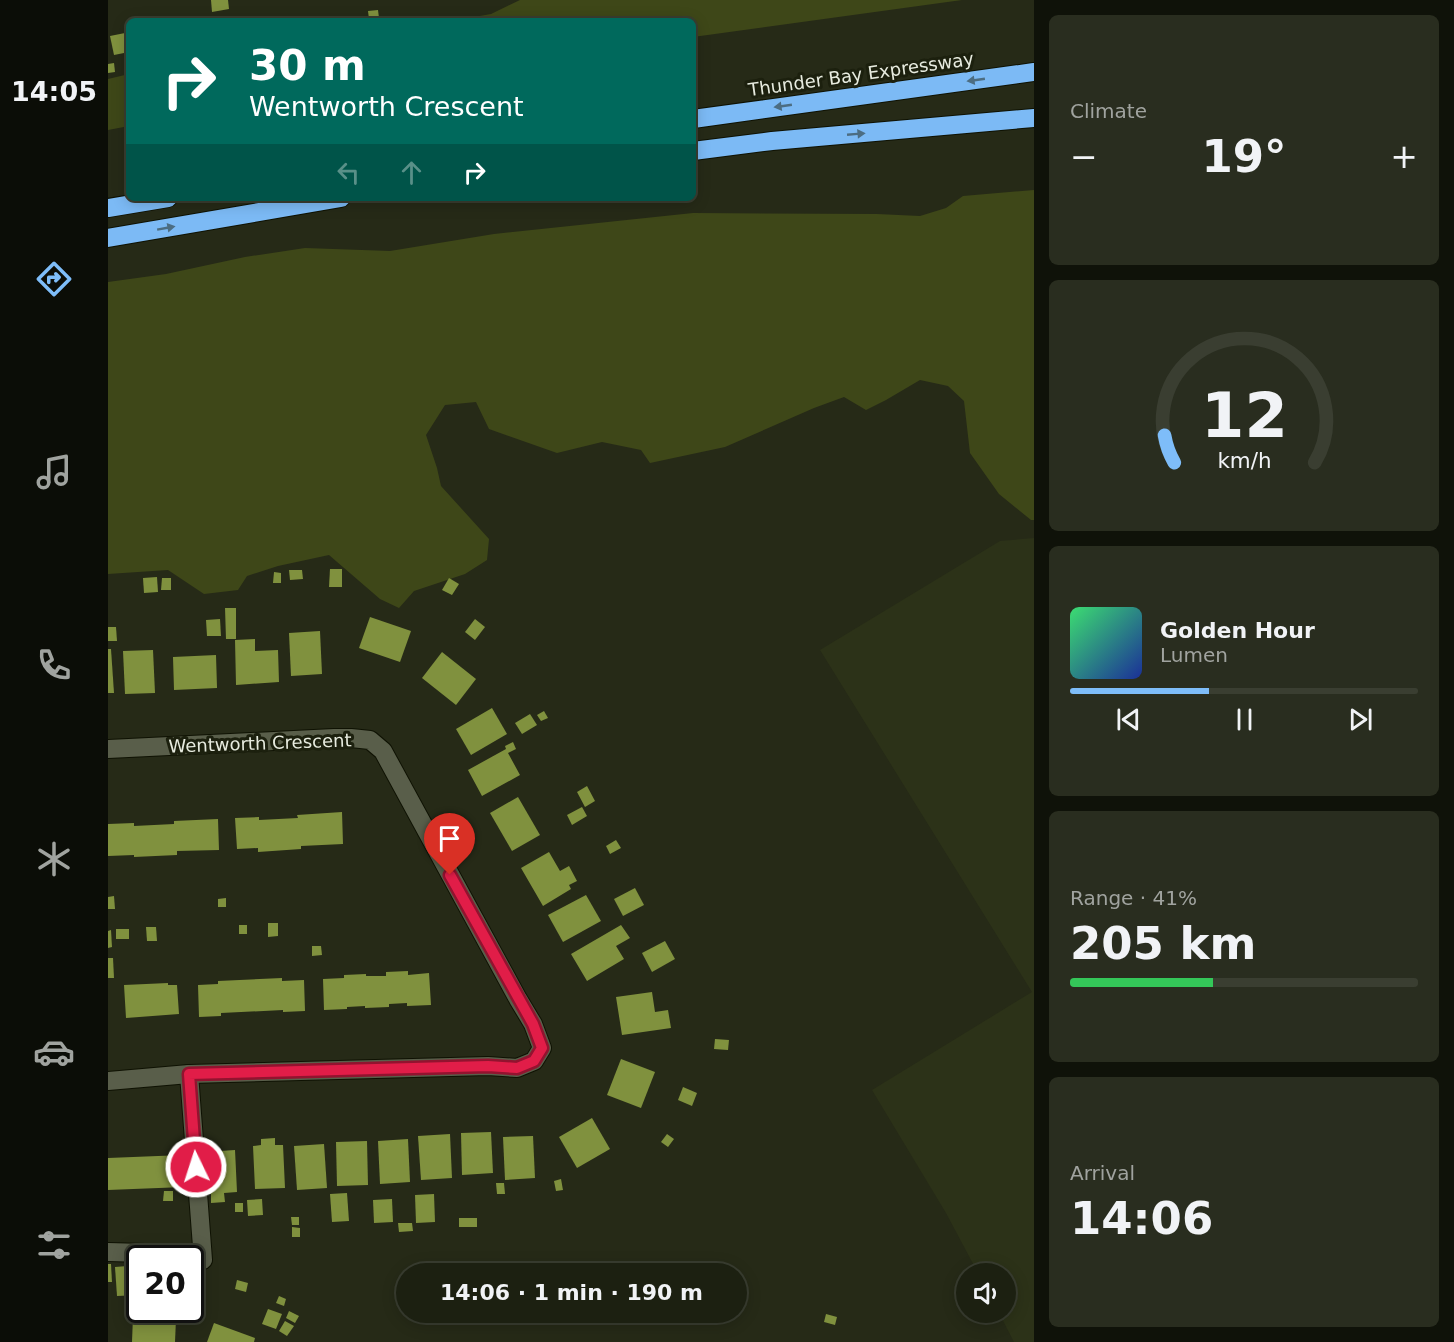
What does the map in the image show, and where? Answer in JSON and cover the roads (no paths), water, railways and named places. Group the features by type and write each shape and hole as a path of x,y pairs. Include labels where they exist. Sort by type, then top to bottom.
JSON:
{"highway":[{"name":"Thunder Bay Expressway","path":"696,119 1034,72"},
{"path":"696,151 772,141 1034,118"},
{"path":"108,208 150,201"},
{"path":"108,238 324,201"}],"street":[{"name":"Wentworth Crescent","path":"108,749 334,738 370,740 383,750 533,1024 542,1048 534,1061 517,1068 488,1066 189,1074 108,1081"},
{"path":"108,1252 181,1254 202,1260 189,1074"}]}
